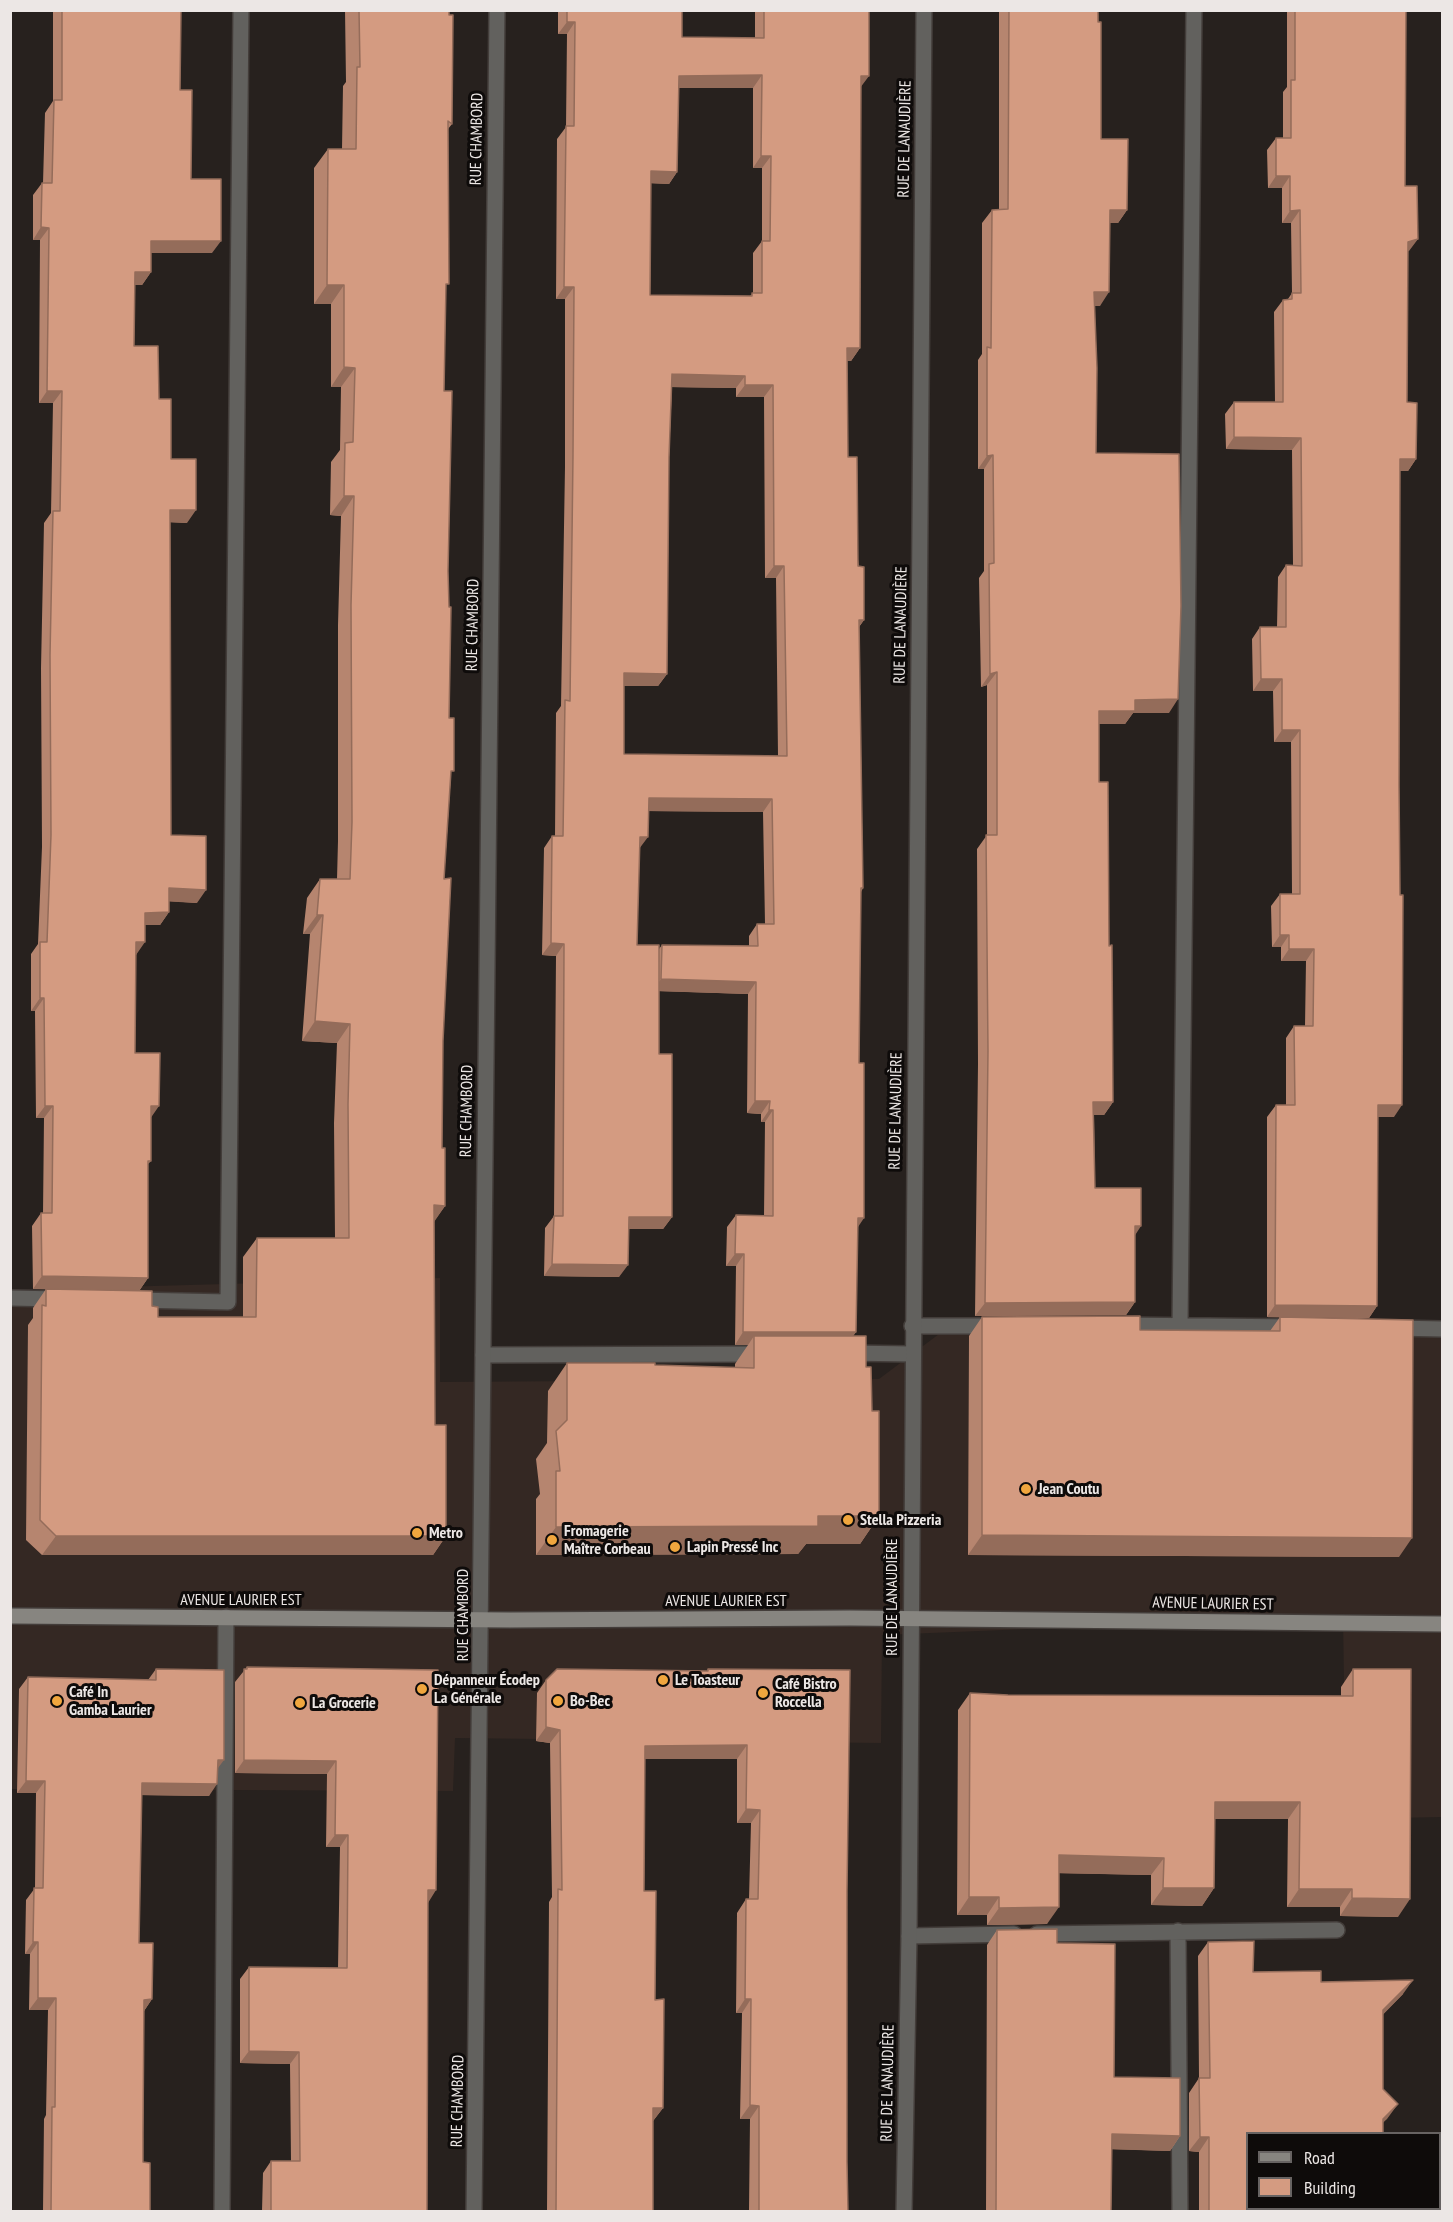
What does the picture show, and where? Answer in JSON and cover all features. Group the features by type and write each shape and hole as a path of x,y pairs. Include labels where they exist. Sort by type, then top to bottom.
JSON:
{"street":[{"path":"121,1300 228,1302 241,10"},
{"name":"RUE CHAMBORD","path":"474,2211 497,10"},
{"name":"RUE DE LANAUDIÈRE","path":"904,2211 909,1936 924,10"},
{"path":"1180,1325 1194,10"},
{"path":"10,1298 74,1299"},
{"path":"1109,1325 1309,1327"},
{"path":"912,1326 1015,1326"},
{"path":"1380,1328 1443,1329"},
{"path":"836,1353 912,1354"},
{"path":"483,1355 777,1354"},
{"name":"AVENUE LAURIER EST","path":"10,1616 481,1620 910,1618 1443,1624"},
{"path":"222,2211 226,1617"},
{"path":"909,1936 1337,1930"},
{"path":"1178,1931 1180,2211"}],"shaded area":[{"path":"440,1278 440,1382 879,1379 939,1334 1442,1333 1442,1817 1346,1819 1343,1616 882,1635 881,1743 455,1738 453,1791 11,1789 10,1290"}],"building":[{"path":"62,10 181,10 180,90 192,90 191,179 221,179 221,241 151,241 151,272 135,272 134,346 158,346 159,399 171,399 171,459 196,459 196,510 170,510 171,835 206,836 206,890 169,888 169,912 145,913 145,942 136,942 135,1053 160,1053 159,1106 151,1106 151,1161 148,1161 148,1278 42,1276 41,1213 52,1213 53,1106 45,1106 44,998 40,998 40,942 47,942 51,835 50,655 53,511 60,511 62,391 47,391 49,228 41,227 42,183 52,183 54,100 62,100"},
{"path":"359,10 449,10 449,15 453,15 452,124 448,121 449,284 446,284 444,391 452,391 448,571 449,607 451,607 449,718 454,718 454,771 451,771 444,879 451,878 443,1041 442,1148 445,1148 445,1206 434,1205 435,1425 446,1425 446,1536 56,1536 40,1520 42,1305 46,1306 46,1289 152,1291 152,1306 158,1307 158,1317 256,1317 257,1238 349,1238 350,1024 315,1021 323,915 317,915 320,879 350,879 351,605 354,496 344,496 345,443 353,442 355,368 344,367 344,285 327,285 328,149 356,149 357,67 360,67"},
{"path":"567,10 682,10 682,37 764,38 764,10 869,10 869,76 861,76 860,348 847,348 848,457 857,457 858,566 864,567 864,620 859,620 863,888 861,888 859,1063 864,1063 864,1218 858,1218 856,1332 743,1332 744,1254 735,1254 736,1215 773,1216 773,1110 769,1110 770,1101 755,1101 756,982 661,979 662,945 758,946 757,924 774,924 772,799 649,798 648,837 640,837 637,945 659,945 659,1054 672,1054 672,1217 629,1217 628,1265 552,1264 554,1216 563,1216 564,944 551,943 552,836 563,836 565,700 570,701 573,455 574,287 564,287 566,126 574,126 575,22 567,22","holes":["762,75 761,156 771,156 770,241 762,241 762,293 752,293 752,296 650,295 651,171 677,172 679,76","672,374 745,376 745,385 773,385 774,566 784,566 787,756 624,754 624,673 667,674"]},
{"path":"1009,10 1098,10 1098,22 1101,22 1101,139 1128,139 1127,210 1110,210 1109,292 1094,292 1097,368 1096,453 1179,454 1181,606 1178,699 1135,700 1135,711 1099,711 1099,782 1108,782 1113,1102 1093,1102 1095,1188 1141,1188 1141,1226 1135,1226 1135,1302 985,1303 988,1051 986,835 997,835 997,672 990,674 989,564 994,563 993,455 987,456 987,347 991,348 992,210 1008,209"},
{"path":"1295,10 1406,10 1405,186 1417,186 1418,239 1408,242 1407,402 1417,403 1416,459 1400,459 1399,785 1400,895 1403,895 1402,1105 1378,1105 1377,1306 1275,1305 1276,1105 1295,1105 1294,1026 1313,1026 1314,949 1289,949 1289,935 1280,935 1280,894 1300,894 1300,730 1282,730 1282,679 1261,679 1260,627 1286,627 1286,565 1302,566 1301,438 1234,437 1234,402 1283,402 1283,300 1292,299 1292,293 1301,293 1300,210 1290,211 1290,176 1276,176 1276,138 1291,138 1291,80 1295,80"},
{"path":"1140,1316 1140,1330 1280,1331 1280,1317 1413,1320 1412,1538 982,1535 982,1317"},
{"path":"754,1336 866,1336 866,1367 871,1367 872,1411 879,1411 879,1516 818,1516 818,1526 556,1527 556,1471 560,1471 556,1431 567,1420 567,1363 655,1363 655,1365 754,1368"},
{"path":"247,1667 438,1670 436,1890 428,1890 427,2211 271,2211 271,2161 300,2161 299,2052 249,2051 249,1967 347,1968 348,1835 335,1835 336,1761 244,1760 244,1669"},
{"path":"156,1669 224,1670 224,1760 218,1760 217,1784 142,1783 139,1943 153,1943 152,1999 144,2000 143,2162 150,2163 150,2211 51,2211 56,1998 38,1998 38,1942 33,1942 34,1888 43,1888 45,1781 26,1781 28,1677 156,1680"},
{"path":"557,1669 850,1670 847,1891 848,2211 759,2211 759,2106 750,2105 751,1999 745,1999 746,1899 758,1899 760,1810 746,1809 747,1745 645,1746 644,1891 656,1891 655,2000 664,1999 663,2108 653,2108 653,2211 556,2211 558,1889 562,1890 560,1730 546,1727 546,1680"},
{"path":"1353,1669 1411,1669 1410,1899 1352,1898 1352,1889 1299,1889 1300,1802 1215,1802 1214,1888 1163,1888 1164,1858 1059,1855 1059,1907 999,1908 999,1897 969,1897 970,1693 1353,1696"},
{"path":"1057,1929 1057,1943 1115,1944 1114,2077 1180,2078 1180,2136 1112,2134 1111,2211 996,2211 997,1930"},
{"path":"1254,1941 1253,1972 1321,1971 1321,1982 1413,1980 1383,2010 1383,2089 1398,2104 1383,2119 1383,2132 1246,2132 1246,2210 1396,2211 1209,2211 1209,2137 1200,2137 1199,2078 1210,2078 1208,1942"}],"place":[{"name":"Jean Coutu","path":"1026,1489"},
{"name":"Stella Pizzeria","path":"848,1520"},
{"name":"Metro","path":"417,1533"},
{"name":"Fromagerie Maître Corbeau","path":"552,1540"},
{"name":"Lapin Pressé Inc","path":"675,1547"},
{"name":"Le Toasteur","path":"663,1680"},
{"name":"Dépanneur Écodep La Générale","path":"422,1689"},
{"name":"Café Bistro Roccella","path":"763,1693"},
{"name":"Café In Gamba Laurier","path":"57,1701"},
{"name":"Bo-Bec","path":"558,1701"},
{"name":"La Grocerie","path":"300,1703"}]}
